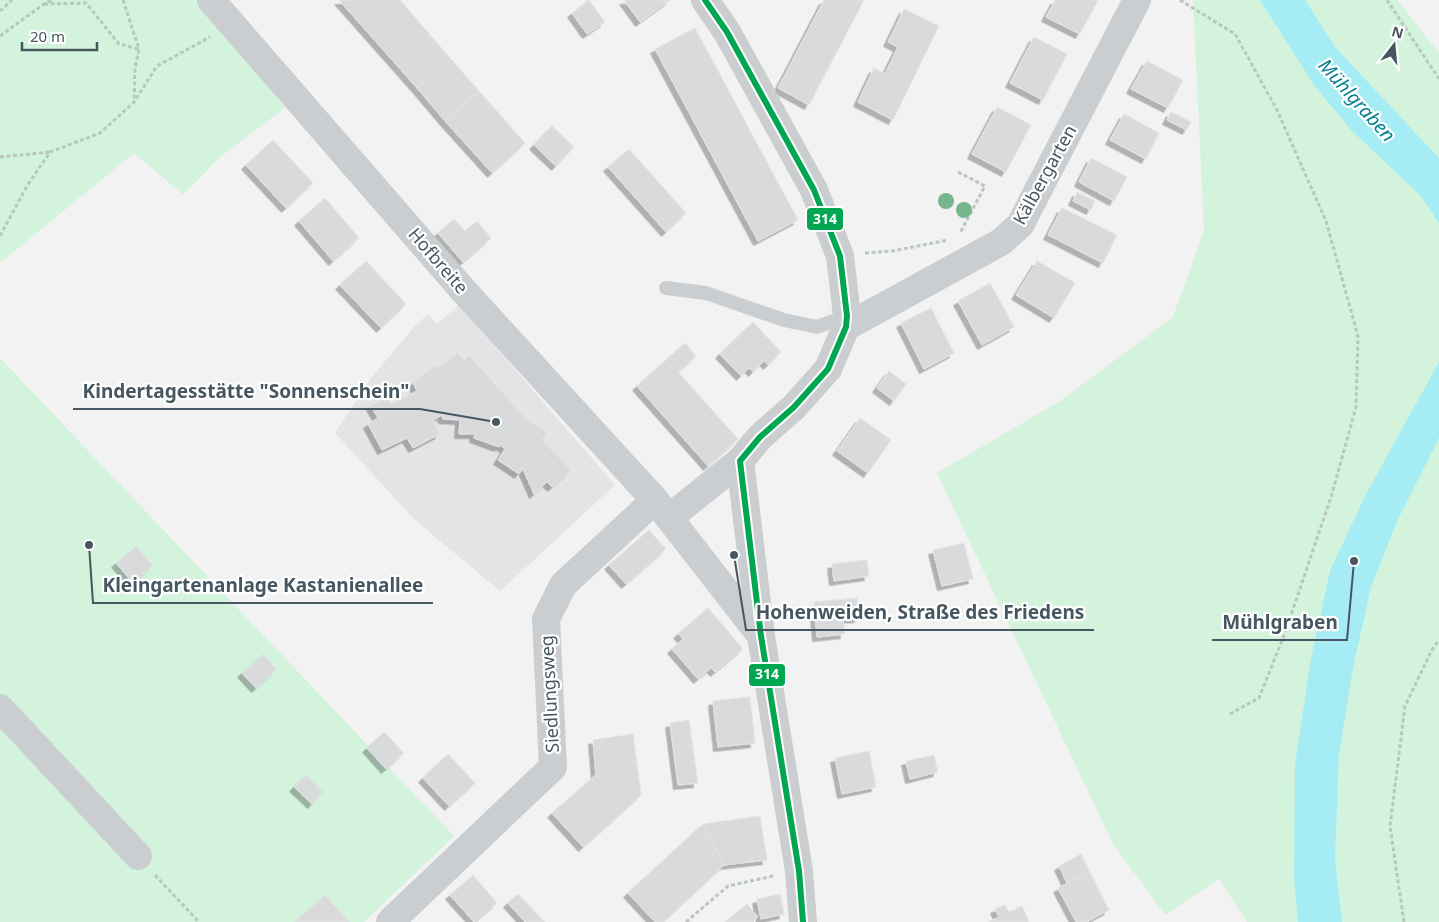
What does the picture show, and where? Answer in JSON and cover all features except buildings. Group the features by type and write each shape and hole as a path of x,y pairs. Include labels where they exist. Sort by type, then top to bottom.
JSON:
{"street":[{"name":"Hofbreite","path":"212,0 462,288 662,509 761,636"},
{"path":"705,0 727,32 814,190 840,256 847,321"},
{"name":"Kälbergarten","path":"847,321 1001,242 1020,225 1137,0"},
{"name":"Siedlungsweg","path":"390,922 553,767 546,619 563,585 662,509 740,461 760,437 794,407 828,369 847,321"},
{"path":"740,461 761,636 799,871 803,922"},
{"path":"0,708 138,856"}],"lane":[{"path":"666,288 706,293 784,320 816,327 847,321"}],"path":[{"path":"0,11 12,0"},
{"path":"0,36 52,0"},
{"path":"123,0 139,49 135,68 134,102"},
{"path":"1180,0 1235,34 1277,110 1326,221 1358,336 1356,407 1332,494 1285,634 1259,698 1228,715"},
{"path":"1388,0 1439,79"},
{"path":"44,4 86,3 119,44 139,49"},
{"path":"0,156 50,152 100,133 134,102 157,66 232,25"},
{"path":"0,236 27,186 50,152"},
{"path":"958,172 985,186 958,238"},
{"path":"1404,922 1390,826 1406,706 1432,650 1439,640"},
{"path":"138,856 199,922"},
{"path":"686,922 728,886 799,871"}],"shaded area":[{"path":"459,305 615,485 500,591 415,520 335,433 371,378 415,326 428,314 437,324"}],"green space":[{"path":"0,0 196,0 285,108 220,157 183,195 134,153 0,263"},
{"path":"1193,0 1397,0 1439,53 1439,922 1247,922 1219,879 1165,915 1113,844 937,473 1060,401 1173,317 1204,230"},
{"path":"0,358 454,836 364,922 0,922"}],"water":[{"path":"1260,0 1305,0 1335,47 1439,158 1439,223 1420,195 1352,131 1314,85"},
{"path":"1439,362 1439,438 1397,521 1371,587 1353,668 1339,753 1335,861 1342,922 1298,922 1294,878 1295,765 1310,664 1330,571 1365,496"}],"transit line":[{"name":"314","path":"705,0 727,32 814,190 840,256 847,316 846,327 828,369 794,407 760,437 740,461 761,636 799,871 803,922"}],"place":[{"name":"Kindertagesstätte \"Sonnenschein\"","path":"496,422"},
{"name":"Kleingartenanlage Kastanienallee","path":"89,545"},
{"name":"Hohenweiden, Straße des Friedens","path":"734,555"},
{"name":"Mühlgraben","path":"1354,561"}]}
